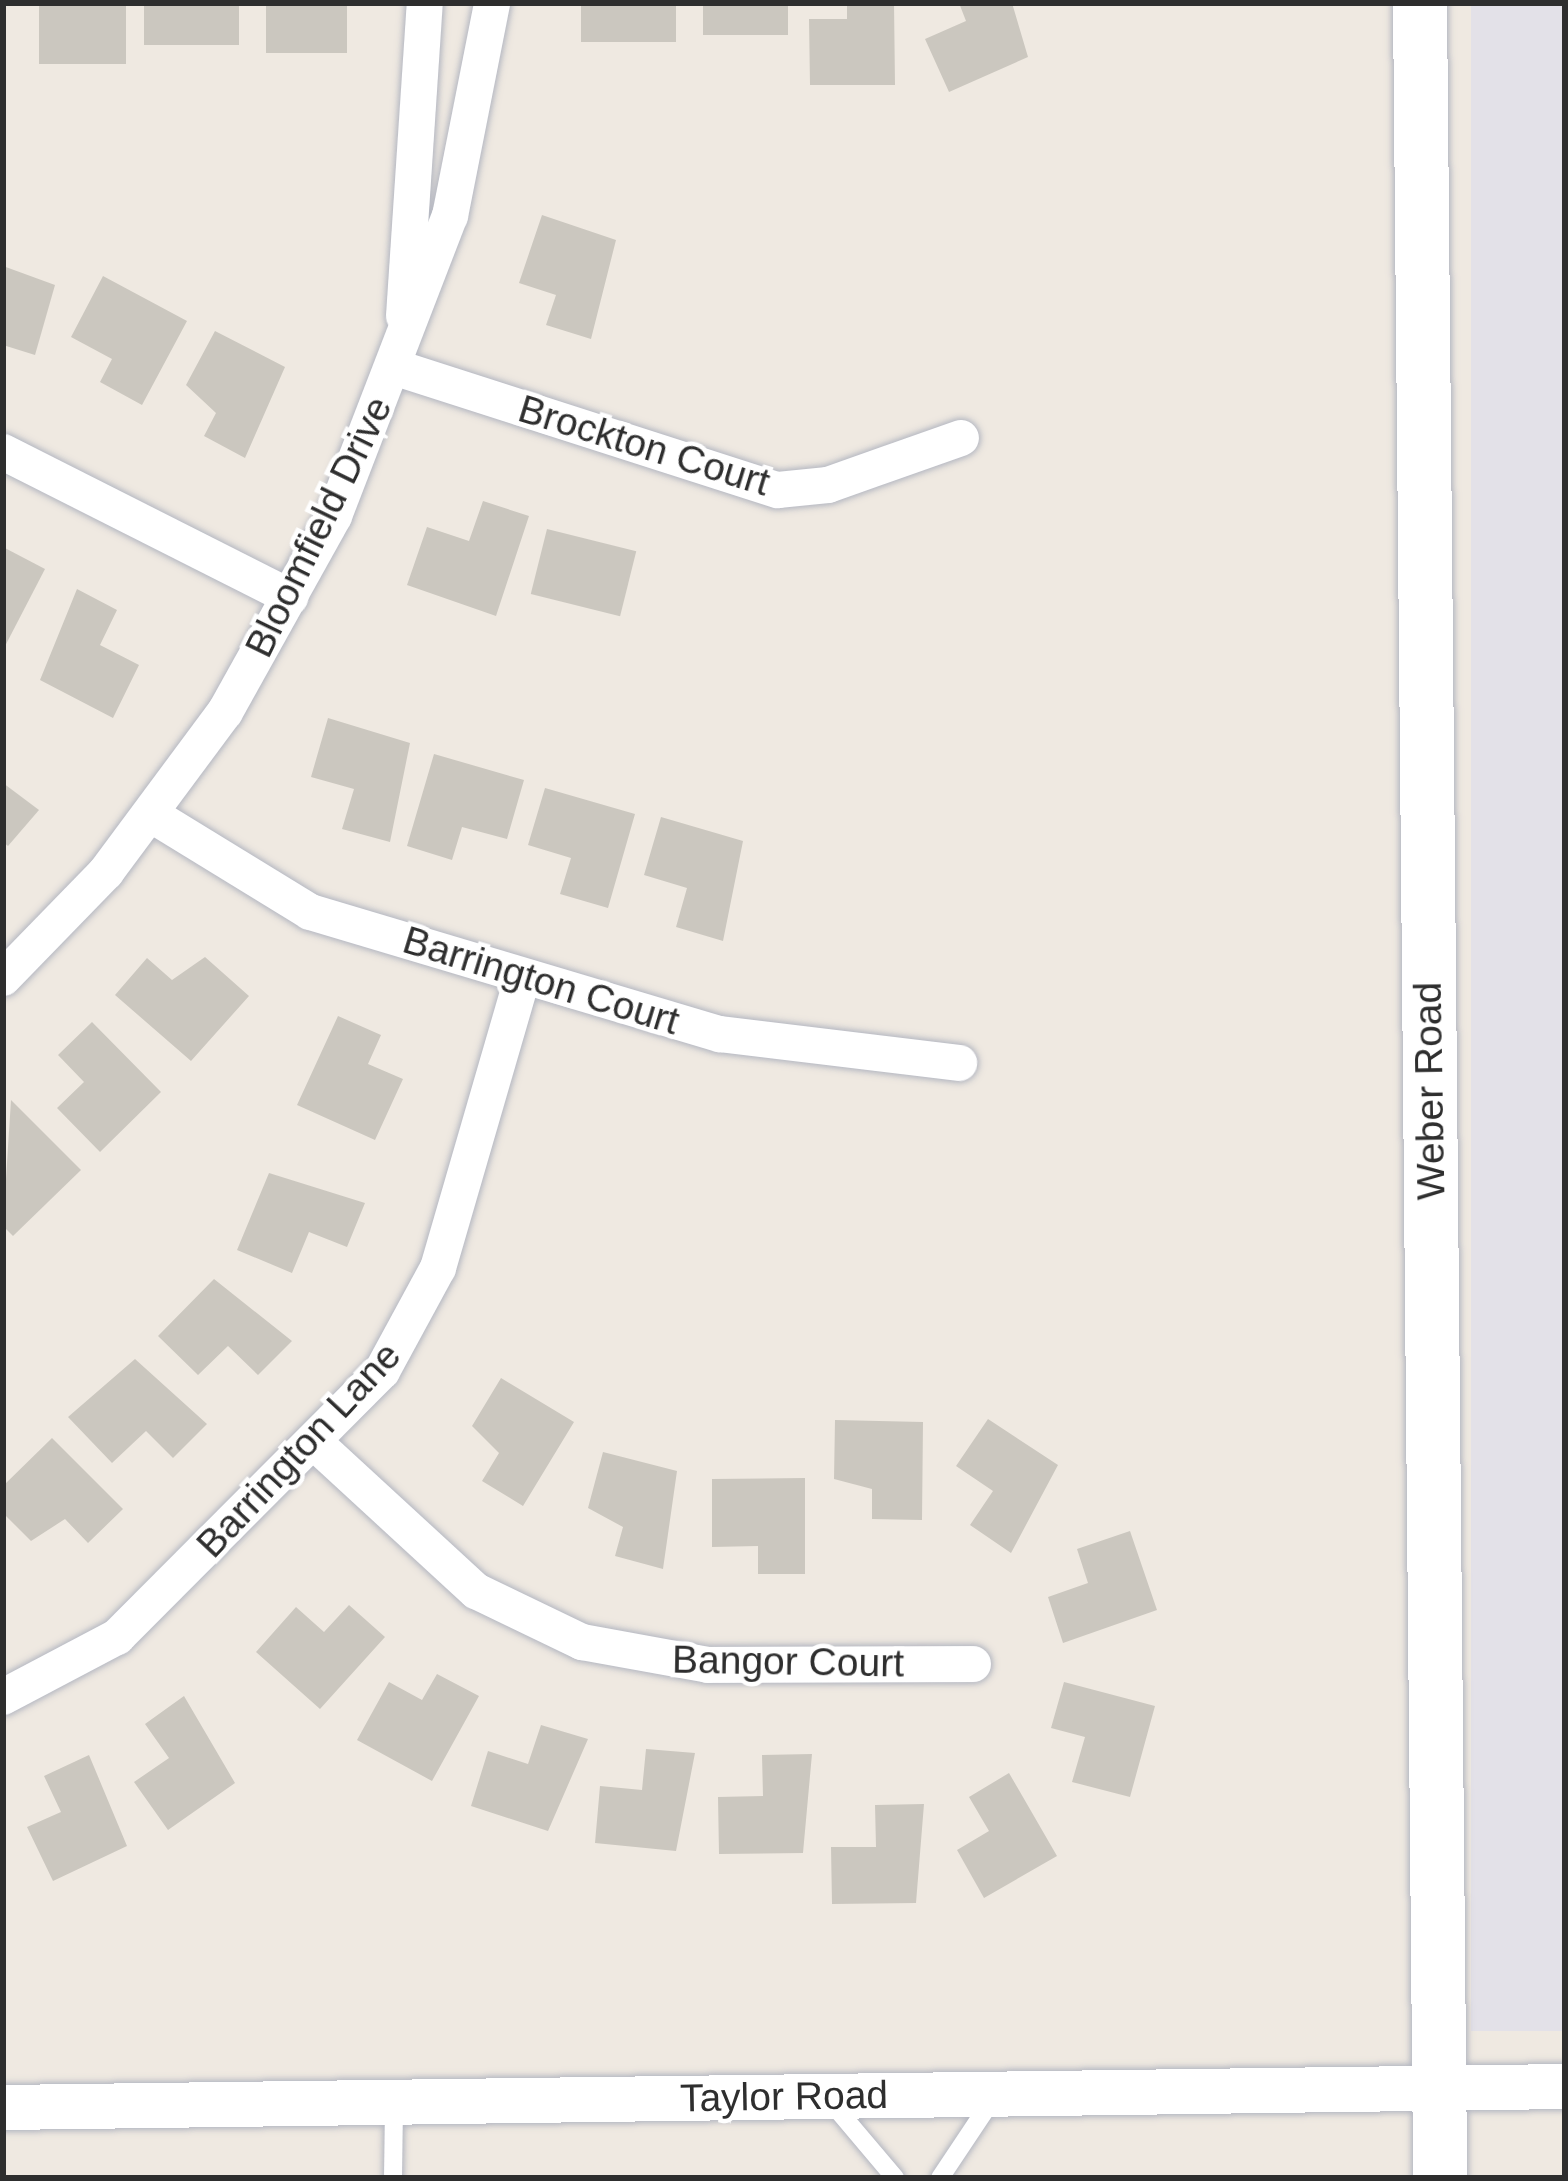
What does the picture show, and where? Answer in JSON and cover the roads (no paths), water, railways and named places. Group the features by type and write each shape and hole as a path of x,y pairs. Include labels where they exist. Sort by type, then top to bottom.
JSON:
{"main road":[{"name":"Weber Road","path":"1420,3 1440,2178"}],"street":[{"path":"400,359 425,3"},
{"name":"Bloomfield Drive","path":"3,978 152,814 290,597 400,359 450,216 492,3"},
{"name":"Brockton Court","path":"400,359 778,490 828,484 962,439"},
{"path":"3,452 290,597"},
{"name":"Barrington Court","path":"152,814 310,912 522,978 720,1034 959,1063"},
{"name":"Barrington Lane","path":"3,1697 117,1637 315,1443 417,1319 522,978"},
{"name":"Bangor Court","path":"315,1443 476,1591 582,1642 708,1665 973,1664"},
{"name":"Taylor Road","path":"3,2107 1565,2086"}],"lane":[{"path":"940,2178 996,2094"},
{"path":"826,2097 895,2178"},
{"path":"393,2178 394,2104"}]}
